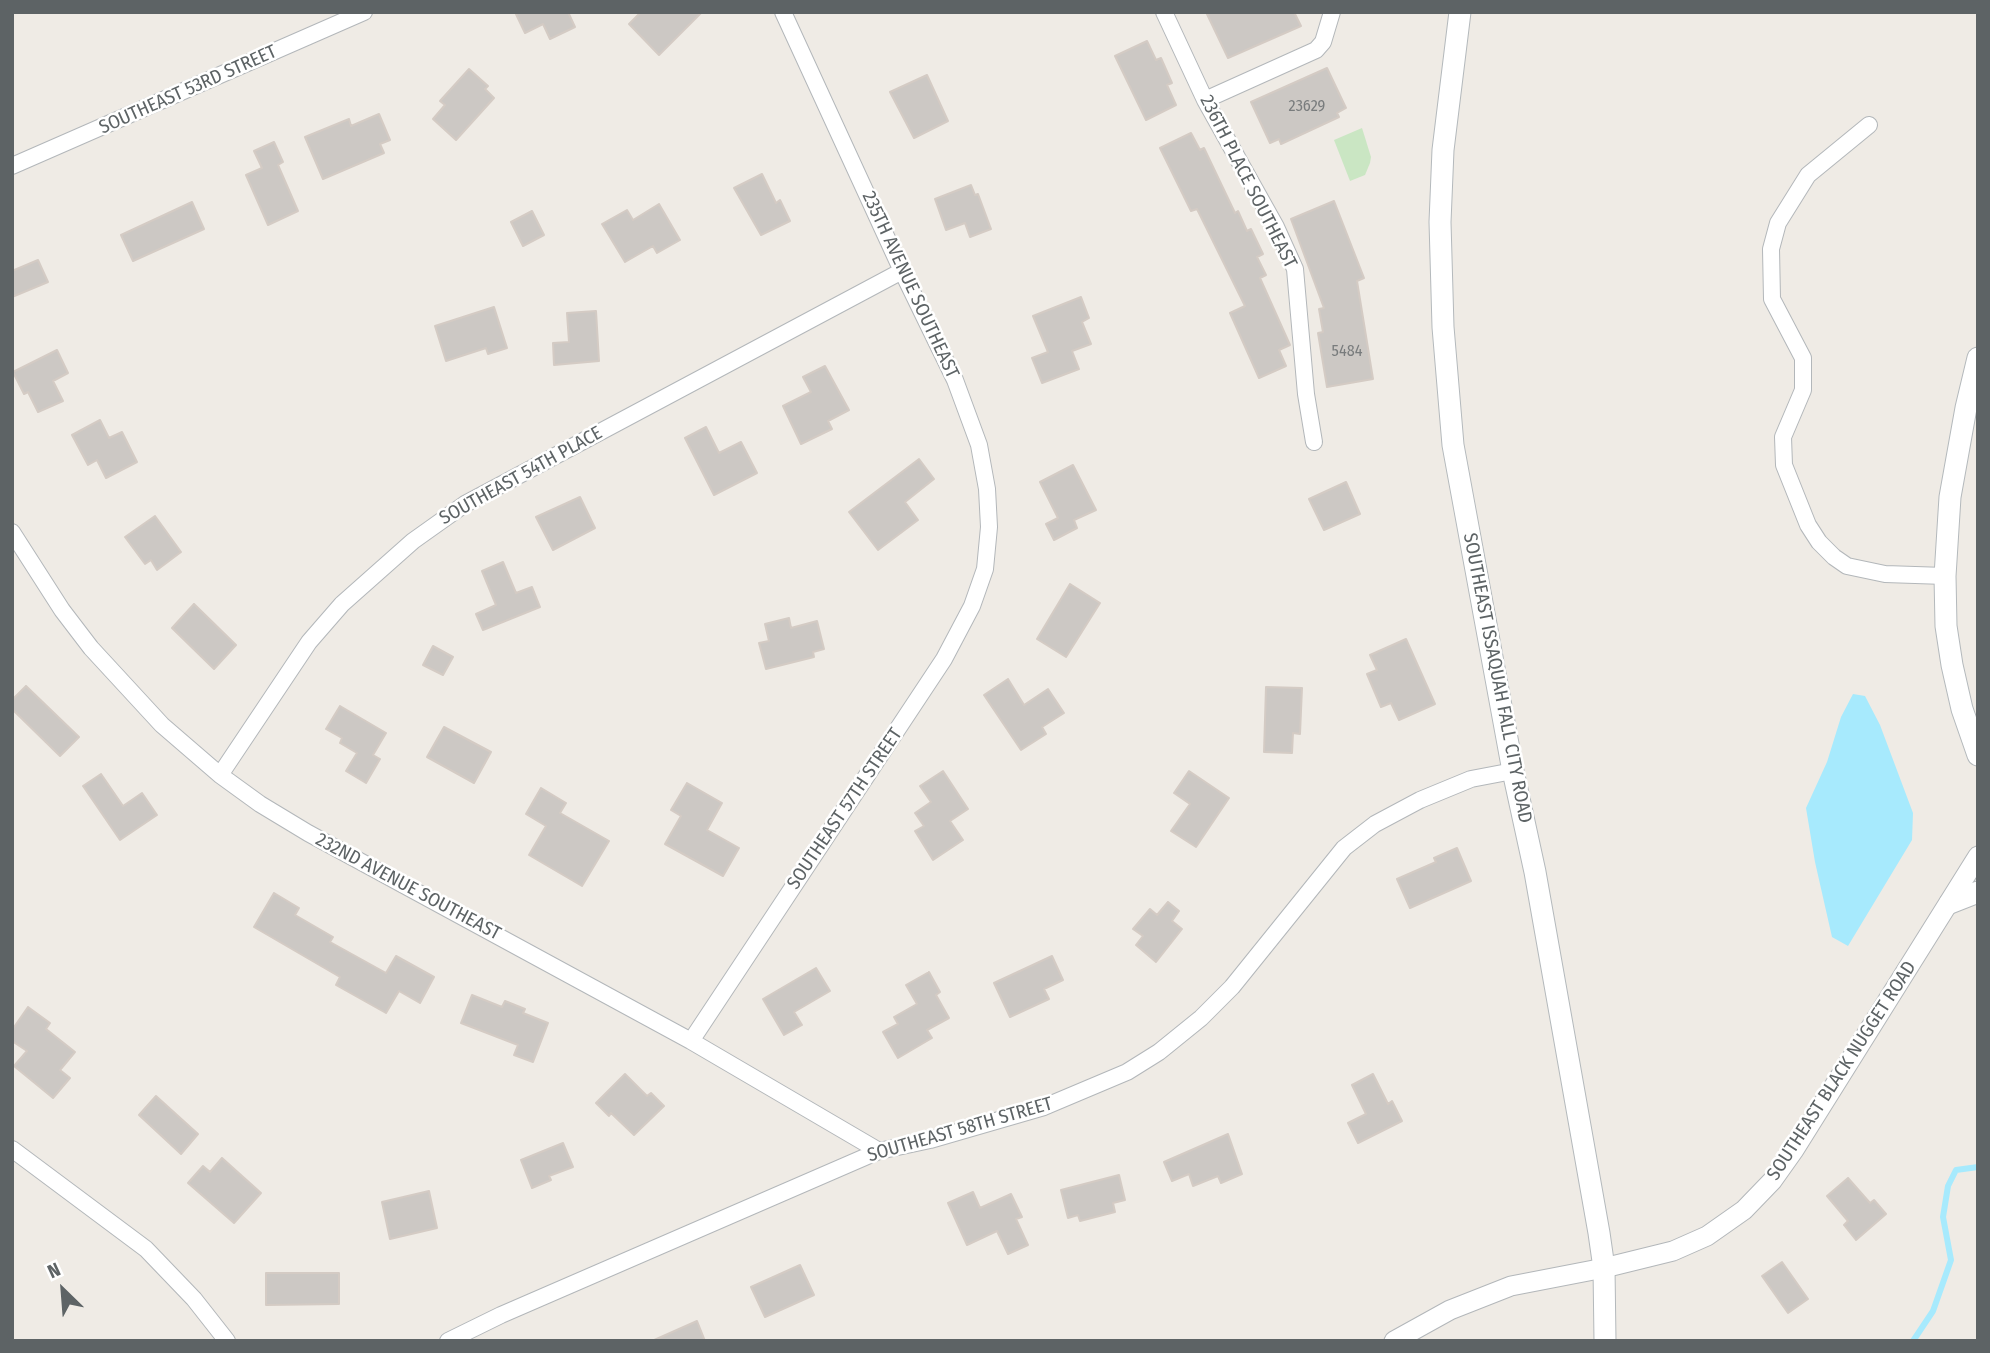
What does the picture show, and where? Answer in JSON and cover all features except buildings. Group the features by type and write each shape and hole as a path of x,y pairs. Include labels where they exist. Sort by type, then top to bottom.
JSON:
{"main road":[{"name":"SOUTHEAST ISSAQUAH FALL CITY ROAD","path":"1460,12 1443,150 1440,222 1443,327 1454,445 1513,771 1535,872 1604,1268 1605,1341"},
{"path":"1978,358 1966,408 1945,539 1946,626 1952,665 1970,714 1978,755"},
{"path":"1950,904 1978,892"}],"street":[{"name":"SOUTHEAST 53RD STREET","path":"12,166 364,12"},
{"name":"235TH AVENUE SOUTHEAST","path":"783,12 955,380 979,445 987,489 989,527 985,569"},
{"name":"236TH PLACE SOUTHEAST","path":"1164,12 1205,100 1276,227 1295,269 1306,394 1314,442"},
{"path":"1205,100 1316,50 1323,42 1332,12"},
{"path":"1869,125 1808,175 1777,223 1771,249 1772,299 1803,358 1803,390 1783,437 1784,465 1808,525 1834,557 1847,566 1885,574 1945,576"},
{"name":"SOUTHEAST 54TH PLACE","path":"220,775 309,642 342,604 412,541 465,504 902,271"},
{"name":"232ND AVENUE SOUTHEAST","path":"12,532 62,610 91,648 162,725 220,775 260,804 308,833 691,1041 879,1151"},
{"name":"SOUTHEAST 57TH STREET","path":"691,1041 944,659 972,606 985,569"},
{"name":"SOUTHEAST 58TH STREET","path":"448,1341 501,1315 879,1151 930,1140 1044,1107 1138,1065 1159,1052 1201,1018 1232,987 1343,848 1375,824 1420,800 1471,779 1513,771"},
{"name":"SOUTHEAST BLACK NUGGET ROAD","path":"1394,1341 1450,1310 1511,1286 1673,1251 1719,1229 1744,1210 1794,1150 1978,856"},
{"path":"12,1149 146,1249 194,1299 227,1341"}],"green space":[{"path":"1362,128 1371,157 1370,163 1365,175 1350,181 1334,140"}],"water":[{"path":"1853,694 1865,696 1880,725 1913,813 1912,840 1848,946 1832,937 1806,808 1827,762 1841,717"}],"waterway":[{"path":"1913,1341 1933,1311 1951,1260 1943,1217 1948,1186 1956,1170 1978,1167"}]}
